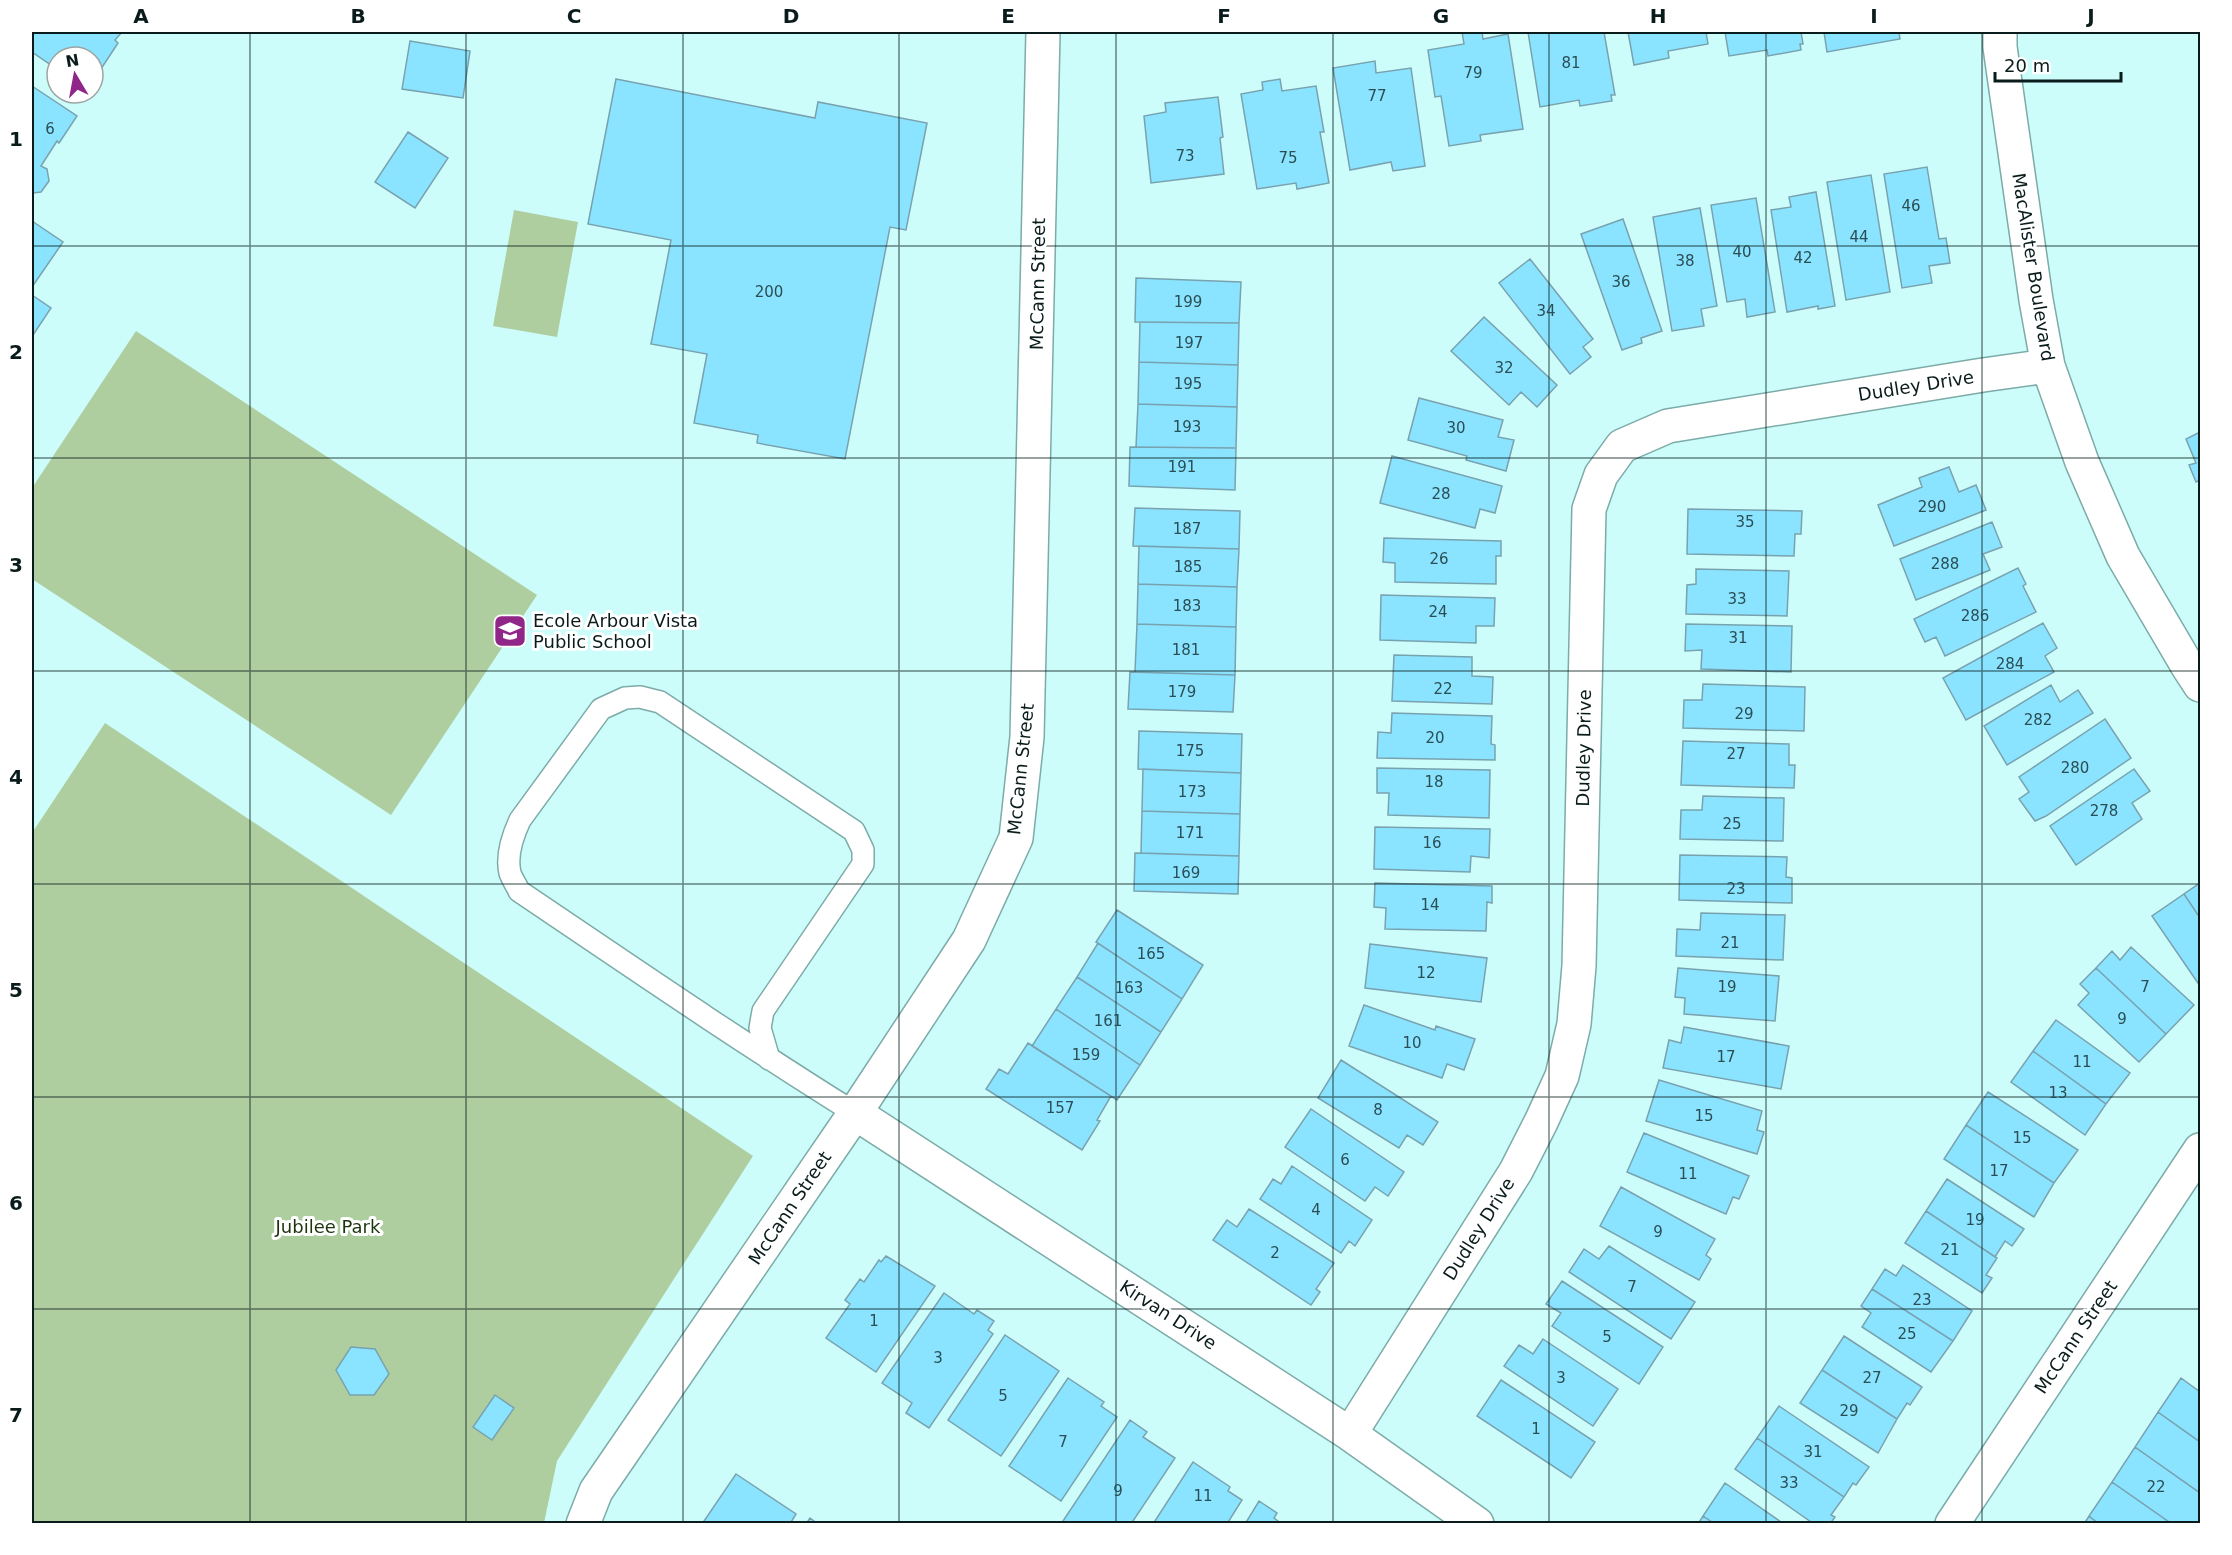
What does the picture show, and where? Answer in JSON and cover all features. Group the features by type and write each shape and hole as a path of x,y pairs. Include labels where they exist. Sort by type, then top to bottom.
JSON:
{"street":[{"name":"McCann Street","path":"583,1524 596,1491 855,1113 969,940 1016,838 1028,737 1043,32"},
{"name":"MacAlister Boulevard","path":"2000,32 2001,58 2036,300 2049,366 2082,462 2123,556 2200,685"},
{"name":"Dudley Drive","path":"1350,1434 1516,1171 1562,1076 1574,1024 1579,966 1589,509 1601,475 1622,446 1668,426 2049,366"},
{"name":"Kirvan Drive","path":"855,1113 1350,1434 1477,1524"},
{"name":"McCann Street","path":"1952,1524 2200,1150"}],"lane":[{"path":"769,1059 759,1028 763,1011 863,864 863,850 854,831 660,702 640,697 625,698 602,709 520,820 513,835 510,873 519,891 769,1059 855,1113"}],"green space":[{"path":"514,210 578,222 557,337 493,326"},
{"path":"136,331 537,595 391,815 32,579 32,488"},
{"name":"Jubilee Park","path":"105,723 753,1156 557,1461 544,1523 32,1524 32,833"}],"building":[{"path":"32,32 122,32 115,40 118,43 105,63 105,45 45,45 45,61 32,52"},
{"path":"1462,32 1482,32 1483,39 1508,34 1523,129 1480,135 1481,141 1449,146 1441,96 1435,97 1428,50 1464,44"},
{"path":"1528,32 1604,32 1615,95 1611,95 1612,101 1580,106 1579,100 1540,107"},
{"path":"1628,32 1706,32 1708,44 1668,51 1669,58 1634,65"},
{"path":"1725,32 1801,32 1803,44 1800,44 1801,50 1768,56 1767,50 1729,56"},
{"path":"1824,32 1899,32 1900,39 1827,52"},
{"path":"410,41 470,51 463,98 402,89"},
{"path":"1375,61 1376,73 1411,68 1425,166 1393,171 1391,162 1350,170 1333,68"},
{"path":"616,79 815,118 818,102 927,123 906,230 890,227 845,459 757,443 758,435 694,423 707,354 651,344 671,240 588,224"},
{"path":"1280,79 1282,91 1316,86 1324,132 1320,132 1329,183 1297,189 1296,183 1257,189 1241,94 1263,90 1262,82"},
{"path":"32,86 45,95 45,105 60,105 77,116 41,166 47,169 49,181 41,192 32,192"},
{"path":"1218,97 1223,137 1220,138 1224,174 1151,183 1144,116 1166,112 1165,103"},
{"path":"408,132 448,158 415,208 375,182"},
{"path":"1927,167 1939,239 1946,238 1950,263 1929,266 1932,283 1902,288 1884,174"},
{"path":"1871,175 1890,292 1846,300 1827,182"},
{"path":"1816,192 1835,306 1818,309 1818,306 1787,312 1771,210 1791,207 1789,197"},
{"path":"1756,198 1775,312 1747,317 1745,299 1727,302 1711,205"},
{"path":"1700,208 1717,306 1701,309 1704,326 1672,331 1653,217"},
{"path":"1623,219 1662,331 1641,338 1642,343 1622,350 1581,234"},
{"path":"32,221 63,242 32,287"},
{"path":"1530,259 1593,339 1583,347 1591,357 1570,374 1499,283"},
{"path":"1136,278 1241,282 1239,323 1135,322"},
{"path":"32,295 51,308 33,335 32,334"},
{"path":"1484,317 1557,385 1537,407 1521,392 1509,405 1451,351"},
{"path":"1140,322 1239,323 1238,365 1139,362"},
{"path":"1139,362 1238,365 1237,407 1138,404"},
{"path":"1419,398 1503,420 1498,437 1514,440 1506,471 1466,460 1467,456 1408,440"},
{"path":"1138,404 1237,407 1236,448 1136,447"},
{"path":"2200,432 2200,480 2196,482 2189,465 2196,463 2186,439"},
{"path":"1130,447 1236,448 1235,490 1129,486"},
{"path":"1392,456 1502,486 1495,513 1480,509 1475,528 1380,503"},
{"path":"1949,467 1959,492 1976,485 1986,510 1894,546 1878,505 1922,487 1919,478"},
{"path":"1135,508 1240,511 1239,549 1133,546"},
{"path":"1688,509 1802,511 1801,534 1795,534 1794,556 1687,554"},
{"path":"1992,522 2002,547 1983,554 1990,570 1916,600 1900,559"},
{"path":"1384,538 1501,541 1501,556 1496,556 1496,584 1395,582 1395,563 1383,562"},
{"path":"1139,546 1239,549 1237,587 1138,584"},
{"path":"2018,568 2026,584 2023,586 2036,612 1945,656 1936,637 1925,642 1914,619"},
{"path":"1696,569 1789,571 1787,616 1686,614 1687,585 1696,584"},
{"path":"1138,584 1237,587 1236,627 1137,624"},
{"path":"1381,595 1495,598 1494,626 1476,626 1476,643 1380,640"},
{"path":"2043,623 2057,648 2045,656 2054,672 1966,720 1943,678"},
{"path":"1137,624 1236,627 1235,675 1135,672"},
{"path":"1686,624 1792,626 1791,672 1701,669 1702,650 1685,651"},
{"path":"1394,655 1472,657 1472,676 1493,677 1492,704 1392,701"},
{"path":"1130,672 1235,675 1233,712 1128,709"},
{"path":"1703,684 1805,687 1804,731 1683,728 1684,700 1702,700"},
{"path":"2051,685 2060,702 2078,690 2093,713 2007,765 1984,726"},
{"path":"1392,713 1492,716 1491,744 1495,745 1495,760 1377,758 1378,732 1391,733"},
{"path":"2105,719 2131,758 2046,816 2035,821 2019,799 2029,792 2019,777"},
{"path":"1139,731 1242,734 1241,773 1138,769"},
{"path":"1683,741 1789,744 1789,765 1795,765 1794,788 1681,785"},
{"path":"1377,768 1490,770 1489,818 1388,815 1389,793 1377,793"},
{"path":"1143,769 1241,773 1240,814 1142,811"},
{"path":"2134,769 2150,791 2132,803 2142,819 2076,865 2050,826"},
{"path":"1703,796 1784,798 1783,841 1680,839 1681,810 1702,810"},
{"path":"1142,811 1240,814 1239,856 1141,853"},
{"path":"1375,827 1490,829 1489,858 1471,856 1470,872 1374,869"},
{"path":"1135,853 1239,856 1238,894 1134,891"},
{"path":"1680,855 1787,857 1786,877 1792,878 1792,903 1679,900"},
{"path":"1375,883 1492,886 1492,903 1487,902 1486,931 1385,929 1386,908 1374,907"},
{"path":"2200,883 2200,918 2184,894"},
{"path":"2184,894 2200,918 2200,986 2152,916"},
{"path":"1117,910 1203,965 1182,999 1096,942"},
{"path":"1701,913 1785,915 1783,960 1676,956 1677,929 1700,930"},
{"path":"1098,943 1182,999 1161,1032 1077,977"},
{"path":"1370,944 1487,958 1481,1002 1365,988"},
{"path":"2131,947 2194,1005 2166,1034 2096,968 2112,951 2120,960"},
{"path":"1678,968 1779,976 1775,1021 1684,1014 1685,998 1675,997"},
{"path":"2096,968 2166,1034 2139,1062 2078,1005 2089,993 2080,984"},
{"path":"1077,977 1161,1032 1140,1065 1056,1009"},
{"path":"1364,1005 1435,1030 1436,1026 1475,1039 1464,1070 1447,1064 1442,1078 1349,1046"},
{"path":"1056,1009 1140,1065 1117,1100 1032,1046"},
{"path":"2056,1020 2130,1073 2106,1104 2033,1051"},
{"path":"1684,1027 1789,1046 1781,1089 1663,1068 1669,1040 1681,1043"},
{"path":"1028,1043 1111,1096 1097,1120 1100,1121 1082,1150 986,1089 999,1069 1008,1074"},
{"path":"2033,1051 2106,1104 2085,1135 2011,1082"},
{"path":"1341,1060 1438,1122 1423,1145 1407,1135 1399,1148 1318,1098"},
{"path":"1659,1080 1762,1111 1757,1130 1764,1132 1757,1154 1646,1121"},
{"path":"1988,1092 2078,1150 2054,1183 1966,1125"},
{"path":"1311,1109 1404,1172 1388,1196 1375,1187 1365,1201 1285,1147"},
{"path":"1966,1125 2054,1183 2034,1217 1944,1159"},
{"path":"1644,1133 1749,1176 1739,1199 1733,1197 1726,1214 1627,1172"},
{"path":"1292,1166 1372,1220 1355,1246 1349,1241 1341,1253 1260,1199 1273,1179 1281,1184"},
{"path":"1947,1179 2024,1229 2012,1246 2005,1241 1995,1257 1926,1211"},
{"path":"1621,1187 1715,1239 1706,1255 1711,1259 1699,1280 1600,1226"},
{"path":"1249,1209 1334,1263 1316,1289 1320,1292 1311,1305 1213,1240 1227,1220 1237,1227"},
{"path":"1926,1211 1997,1258 1986,1275 1992,1278 1982,1293 1905,1243"},
{"path":"1609,1246 1695,1302 1671,1339 1569,1272 1584,1249 1599,1259"},
{"path":"886,1256 935,1286 876,1372 826,1338 850,1304 845,1300 860,1279 864,1282 879,1260 881,1262"},
{"path":"1903,1265 1972,1311 1953,1341 1872,1289 1885,1269 1896,1276"},
{"path":"1562,1281 1663,1347 1639,1384 1552,1326 1561,1313 1546,1304"},
{"path":"1872,1289 1953,1341 1931,1372 1862,1327 1871,1313 1861,1306"},
{"path":"944,1293 974,1314 977,1310 994,1321 988,1330 993,1334 929,1428 906,1413 912,1403 882,1383"},
{"path":"1005,1335 1059,1371 1001,1456 948,1420"},
{"path":"1844,1336 1922,1387 1910,1405 1907,1403 1897,1419 1822,1370"},
{"path":"1543,1339 1618,1389 1593,1426 1504,1366 1519,1345 1533,1354"},
{"path":"351,1347 375,1349 389,1374 374,1395 350,1395 336,1370"},
{"path":"1822,1370 1897,1419 1878,1453 1800,1403"},
{"path":"1068,1378 1104,1402 1101,1406 1117,1417 1061,1501 1009,1466"},
{"path":"2181,1378 2200,1392 2200,1442 2158,1412"},
{"path":"1501,1380 1595,1442 1571,1478 1477,1416"},
{"path":"495,1395 514,1408 492,1440 473,1427"},
{"path":"1779,1406 1869,1467 1856,1485 1853,1483 1844,1497 1757,1438"},
{"path":"2158,1412 2200,1442 2200,1493 2135,1447"},
{"path":"1130,1420 1147,1432 1143,1437 1175,1458 1131,1524 1061,1524"},
{"path":"1757,1438 1844,1497 1831,1515 1835,1517 1830,1524 1814,1524 1735,1469"},
{"path":"2135,1447 2200,1493 2198,1524 2172,1524 2112,1482"},
{"path":"1193,1462 1230,1487 1228,1491 1242,1500 1227,1524 1153,1524"},
{"path":"736,1474 796,1514 790,1524 702,1524"},
{"path":"2112,1482 2172,1524 2099,1524 2089,1516"},
{"path":"1725,1483 1784,1524 1715,1524 1703,1516"},
{"path":"1259,1501 1277,1513 1274,1518 1282,1524 1245,1524"},
{"path":"1703,1516 1715,1524 1698,1524"},
{"path":"2089,1516 2099,1524 2084,1524"},
{"path":"810,1518 818,1524 806,1524"}],"place":[{"name":"Ecole Arbour Vista Public School","path":"510,631"}]}
